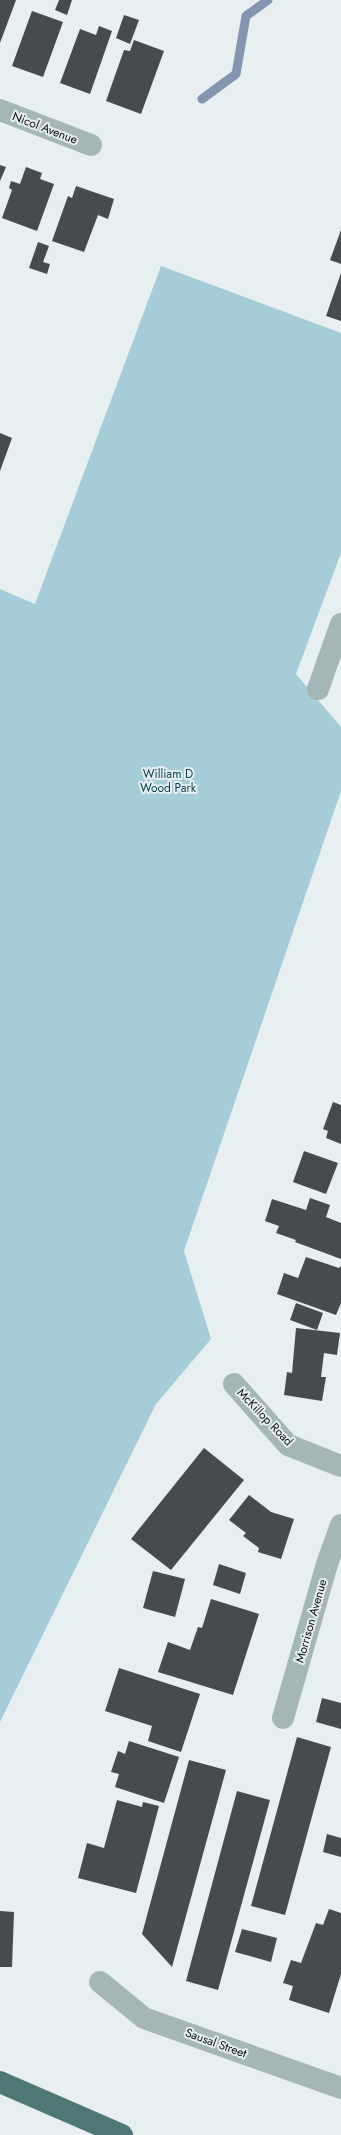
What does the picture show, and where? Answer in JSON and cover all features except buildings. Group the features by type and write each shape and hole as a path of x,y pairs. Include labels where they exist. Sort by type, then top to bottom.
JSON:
{"highway":[{"path":"0,2082 122,2135"}],"street":[{"name":"Nicol Avenue","path":"0,110 91,145"},
{"path":"318,689 341,624"},
{"name":"McKillop Road","path":"234,1384 288,1445 341,1466"},
{"name":"Morrison Avenue","path":"284,1718 327,1564 341,1525"},
{"name":"Sausal Street","path":"100,1982 144,2018 341,2088"}],"green space":[{"name":"William D Wood Park","path":"161,266 341,333 341,553 296,674 341,727 341,791 184,1251 211,1339 156,1404 0,1722 0,589 35,604"}],"waterway":[{"path":"202,99 236,74 246,16 268,0"}]}
